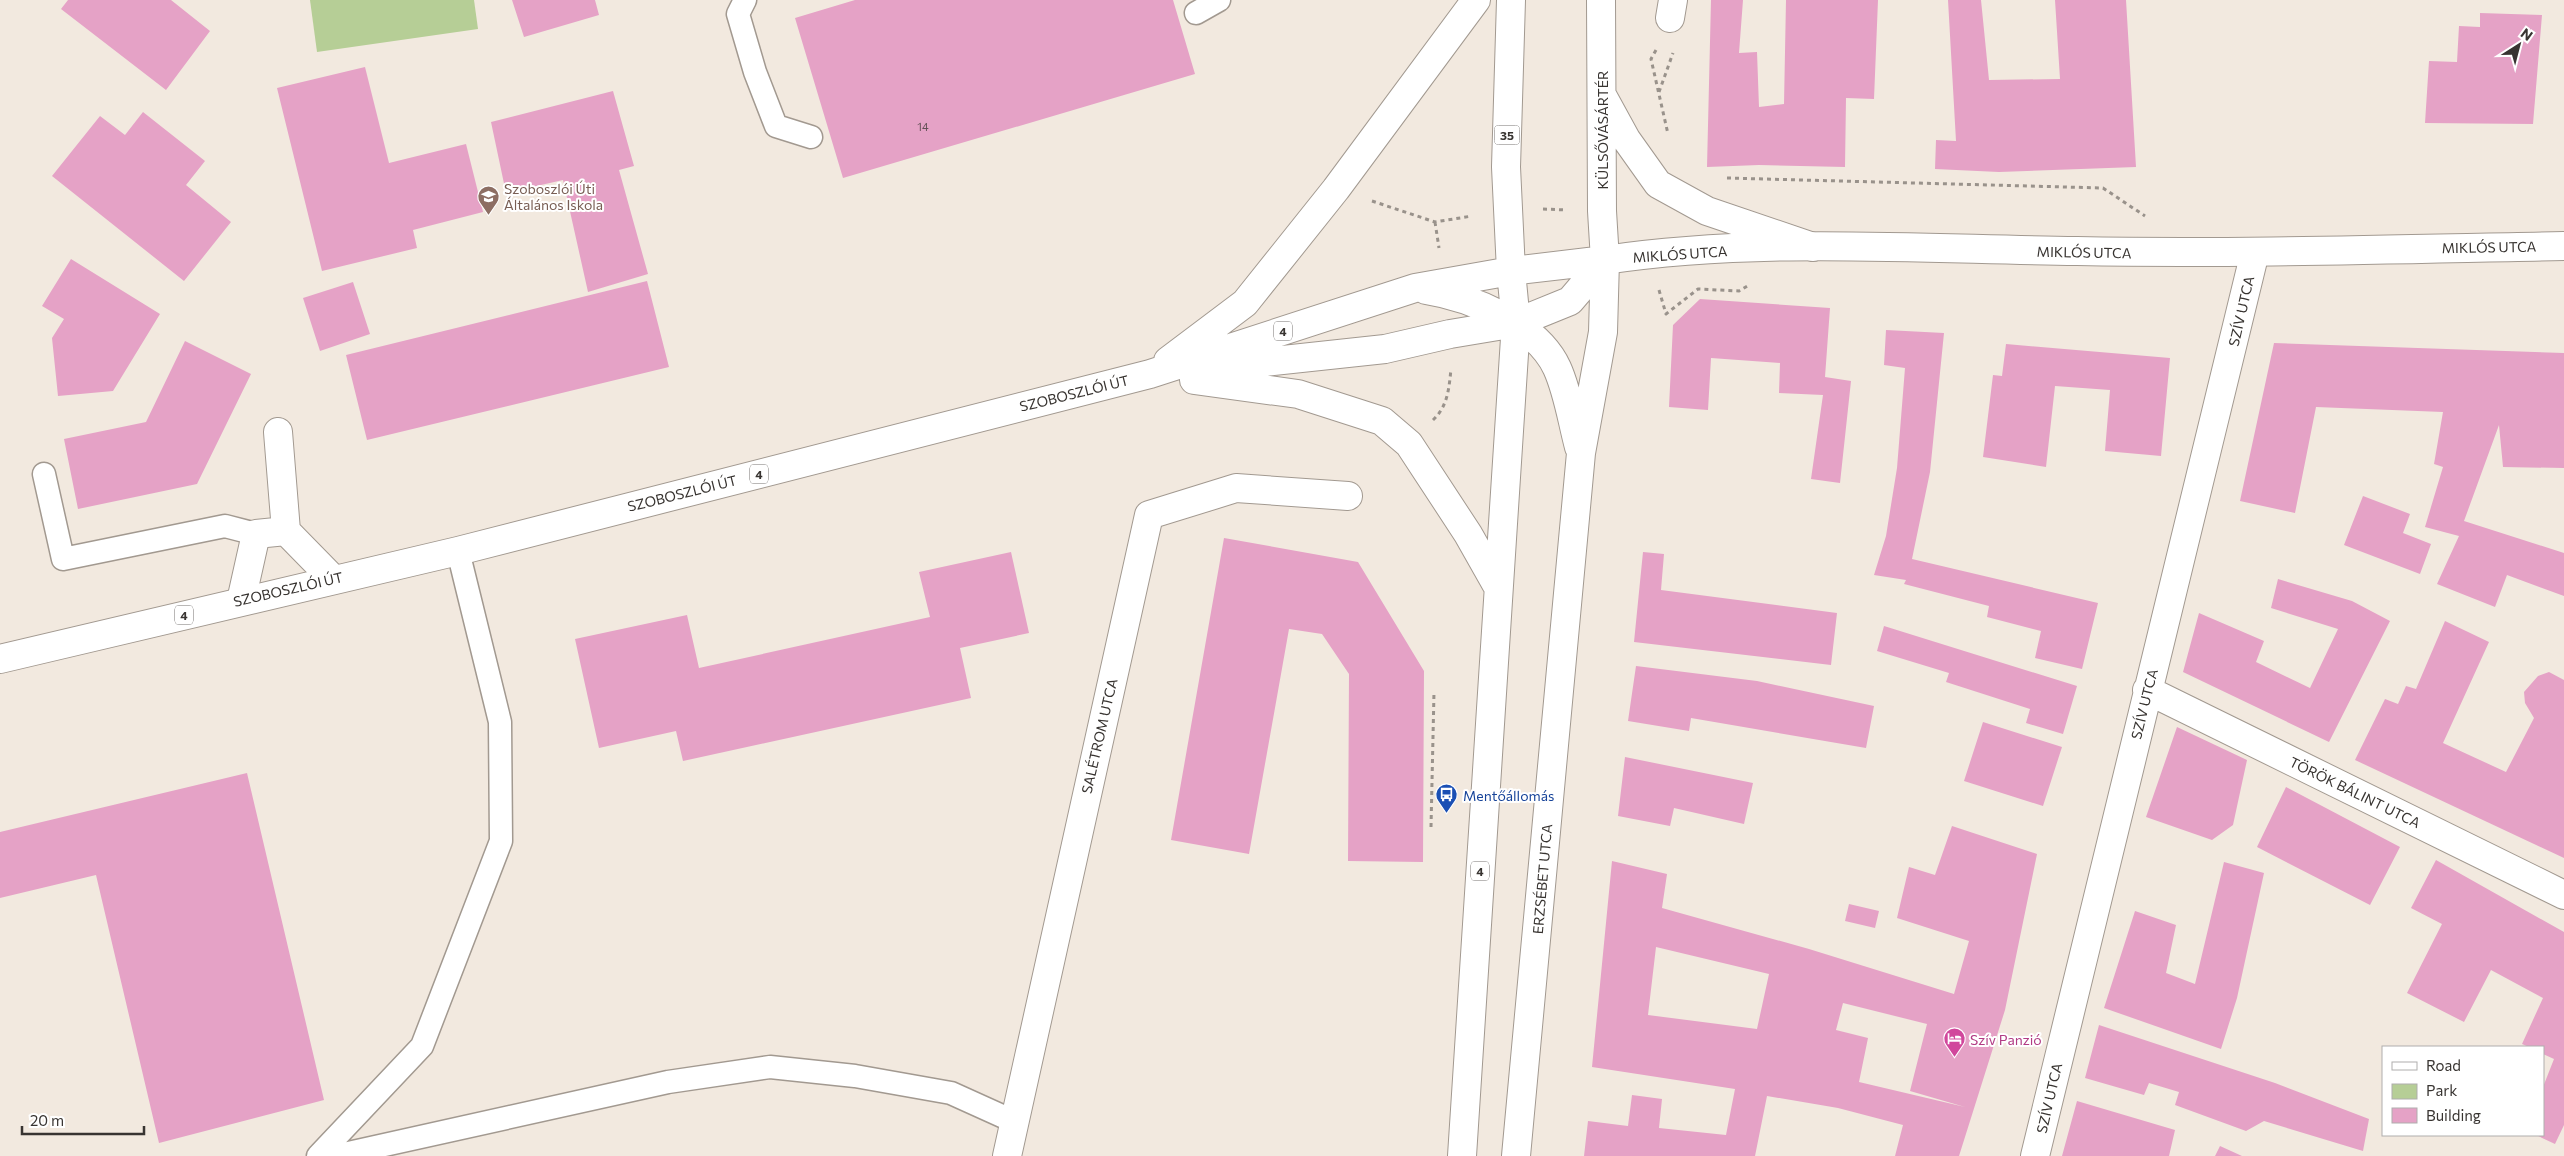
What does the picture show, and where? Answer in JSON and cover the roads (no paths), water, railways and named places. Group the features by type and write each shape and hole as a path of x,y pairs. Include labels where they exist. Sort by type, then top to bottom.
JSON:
{"main road":[{"path":"1150,374 1245,304 1336,189 1476,0"},
{"name":"35","path":"1511,0 1506,167 1511,271"},
{"name":"KÜLSŐVÁSÁRTÉR","path":"1581,453 1603,332 1605,260 1601,0"},
{"path":"1601,93 1626,139 1658,184 1707,211 1814,247"},
{"name":"MIKLÓS UTCA","path":"1511,271 1687,251 1814,247 2255,252 2564,246"},
{"name":"SZÍV UTCA","path":"2035,1156 2255,252"},
{"path":"1150,374 1385,348 1450,334 1516,323 1570,301 1605,260"},
{"path":"1498,587 1516,323 1511,271"},
{"name":"SZOBOSZLÓI ÚT","path":"0,659 458,550 1150,374 1415,288 1511,271"},
{"name":"4","path":"1415,288 1446,293 1516,323 1538,343 1557,368 1581,453"},
{"name":"4","path":"1150,374 1298,394 1382,420 1409,444 1468,534 1498,587 1462,1156"},
{"path":"278,432 286,531 333,579"},
{"name":"ERZSÉBET UTCA","path":"1516,1156 1581,453"},
{"name":"SALÉTROM UTCA","path":"1007,1156 1149,515 1236,488 1348,496"},
{"path":"241,601 256,534 286,531"},
{"name":"TÖRÖK BÁLINT UTCA","path":"2147,690 2564,895"}],"lane":[{"path":"745,0 738,14 755,72 776,126 811,137"},
{"path":"1196,12 1219,0"},
{"path":"44,474 63,559 225,526 256,534"},
{"path":"318,1156 422,1046 501,841 500,722 458,550"},
{"path":"335,1156 668,1082 770,1067 855,1076 951,1093 1014,1121"}],"place":[{"name":"Szoboszlói Úti Általános Iskola","path":"488,215"},
{"name":"Mentőállomás","path":"1447,814"},
{"name":"Szív Panzió","path":"1954,1058"}]}
